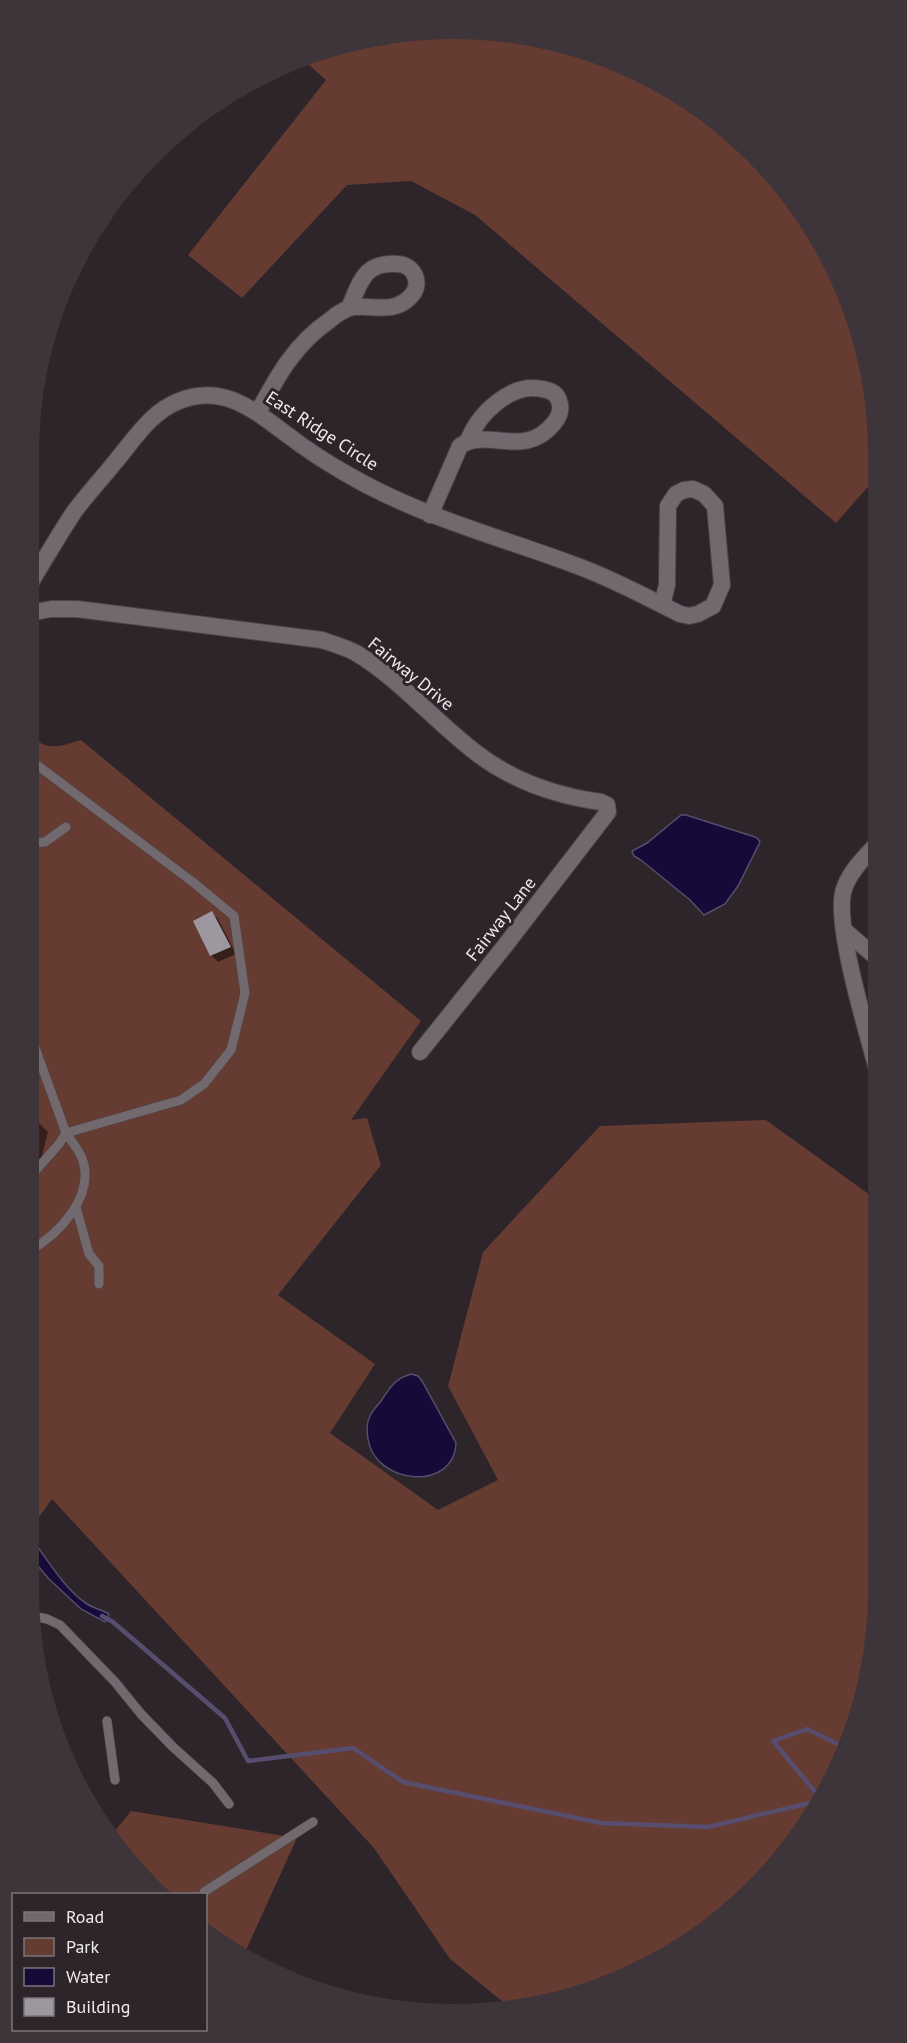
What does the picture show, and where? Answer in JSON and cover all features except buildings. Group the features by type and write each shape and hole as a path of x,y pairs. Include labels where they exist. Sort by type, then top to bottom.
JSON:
{"street":[{"path":"258,412 290,356 313,332 349,308"},
{"path":"430,515 460,446 468,441 481,439 517,442 539,435 556,421 560,410 559,399 550,391 539,388 515,391 490,409 472,431 468,441"},
{"name":"East Ridge Circle","path":"39,568 75,512 143,428 159,412 179,401 211,396 234,400 258,412 290,437 347,474 430,515 574,564 608,578 662,605 680,614 689,616 713,606 722,585 715,506 704,494 693,489 684,490 676,494 668,506 667,585 662,605"},
{"name":"Fairway Drive","path":"39,611 77,609 305,636 330,643 354,652 374,664 444,727 478,755 499,768 540,787 601,802 608,807"},
{"name":"Fairway Lane","path":"420,1052 608,812 608,807"},
{"path":"868,853 853,870 844,888 840,905 868,1034"},
{"path":"844,930 868,950"}],"lane":[{"path":"39,767 194,883 234,916 246,993 231,1050 204,1084 181,1100 66,1132 59,1144 39,1166"},
{"path":"39,842 45,842 66,827"},
{"path":"39,1060 66,1132 82,1160 85,1175 82,1193 76,1207 50,1238 39,1244"},
{"path":"76,1207 89,1254 99,1266 99,1284"},
{"path":"40,1618 60,1625 115,1682 173,1748 213,1783 229,1804"},
{"path":"107,1721 115,1780"},
{"path":"204,1892 313,1822"}],"green space":[{"path":"454,39 508,43 561,53 612,71 661,95 706,125 747,160 765,180 798,223 825,270 846,320 860,373 867,426 868,487 836,523 475,215 411,181 347,185 242,298 188,255 326,80 309,65 373,47"},
{"path":"81,740 421,1021 351,1120 367,1118 381,1165 278,1295 375,1364 330,1433 438,1510 498,1480 448,1386 483,1252 600,1126 766,1120 868,1194 867,1617 860,1670 846,1723 825,1773 798,1820 747,1883 684,1934 637,1961 587,1982 534,1996 502,2001 450,1959 374,1848 52,1499 39,1517 39,742 54,746"},
{"path":"131,1811 297,1838 247,1948 207,1922 207,1893 171,1893 142,1863 116,1830"}],"water":[{"path":"681,815 755,837 760,842 738,886 725,904 704,915 690,900 634,856 632,851 647,843"},
{"path":"411,1374 418,1376 422,1381 456,1443 452,1459 442,1470 414,1477 384,1466 374,1454 367,1430 372,1412 393,1384 400,1378"},
{"path":"39,1549 70,1590 87,1604 109,1614 105,1622 81,1609 39,1567"}],"waterway":[{"path":"102,1616 113,1622 225,1718 248,1761 353,1748 403,1782 601,1823 708,1827 808,1803"},
{"path":"815,1792 773,1741 807,1729 838,1744"}]}
